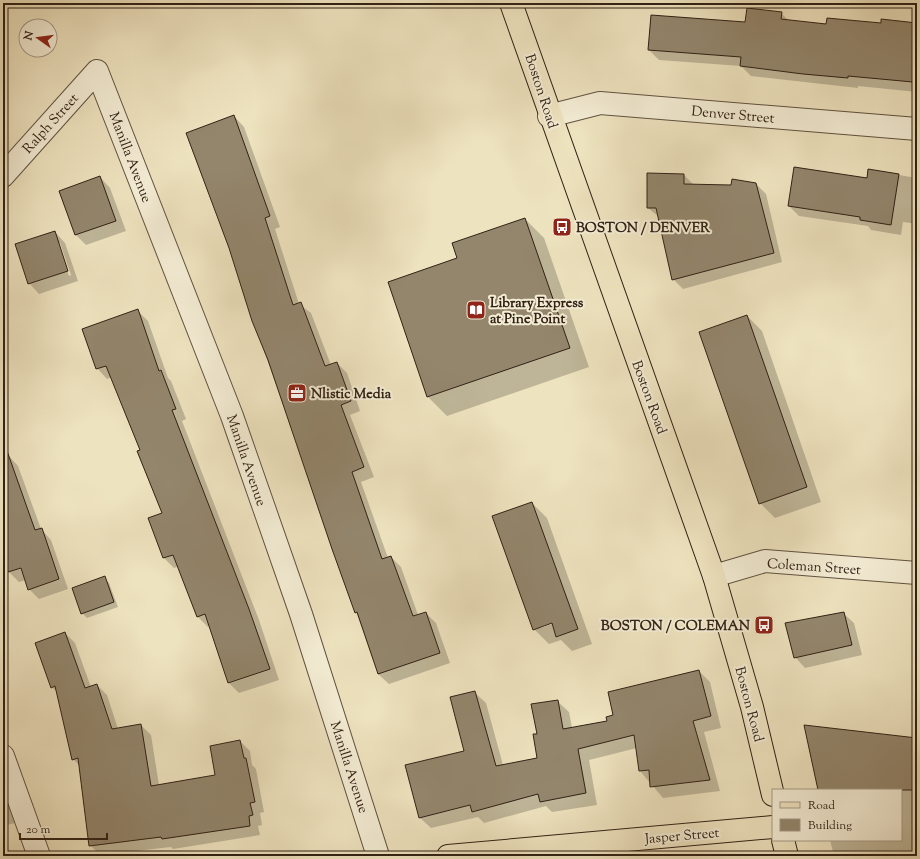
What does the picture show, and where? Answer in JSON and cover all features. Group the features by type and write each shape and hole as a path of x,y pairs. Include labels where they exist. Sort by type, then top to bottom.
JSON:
{"main road":[{"name":"Boston Road","path":"511,3 714,576 749,697 772,791"},
{"name":"Jasper Street","path":"448,856 772,827"},
{"path":"783,841 787,856"}],"street":[{"name":"Ralph Street","path":"3,176 97,70"},
{"name":"Manilla Avenue","path":"97,70 232,416 301,614 378,856"},
{"name":"Denver Street","path":"550,116 600,103 917,129"},
{"name":"Coleman Street","path":"714,576 765,561 917,573"},
{"path":"3,756 39,856"}],"building":[{"path":"747,8 782,12 781,19 826,24 827,18 881,23 881,19 917,23 913,82 848,76 848,78 803,74 740,66 741,57 648,50 651,15 745,22"},
{"path":"234,115 270,216 265,218 293,305 301,302 325,366 337,362 351,401 341,405 364,467 352,472 382,559 391,556 413,616 426,612 440,653 378,674 357,612 355,613 332,549 268,360 252,321 229,248 186,133"},
{"path":"794,167 867,178 868,169 899,174 891,225 860,220 860,217 788,206"},
{"path":"647,173 684,174 684,184 731,185 732,179 756,183 774,253 672,280 656,208 647,208"},
{"path":"100,176 116,221 75,235 59,191"},
{"path":"525,218 570,348 427,397 388,282 457,258 452,243"},
{"path":"55,231 68,271 28,284 15,244"},
{"path":"138,309 159,371 161,370 176,409 172,410 249,609 270,669 228,683 205,614 197,617 173,555 163,558 148,518 162,513 137,451 140,450 106,366 96,369 82,329"},
{"path":"747,315 807,487 759,504 699,332"},
{"path":"6,448 35,530 42,528 59,579 28,590 21,568 8,572 3,558 3,449"},
{"path":"532,502 578,629 556,637 552,623 533,630 492,516"},
{"path":"105,576 114,602 81,614 72,588"},
{"path":"844,612 852,645 794,658 785,623"},
{"path":"65,632 85,688 97,684 112,729 141,724 151,786 215,775 210,746 240,740 244,758 246,758 255,802 250,803 253,815 249,816 250,826 162,839 161,837 89,846 78,758 72,760 55,686 51,688 35,643"},
{"path":"699,670 711,716 693,721 710,780 650,787 649,770 639,771 634,735 578,749 586,793 540,802 538,794 472,812 470,805 419,818 405,765 464,751 450,697 475,691 496,766 537,758 533,734 537,734 531,704 558,700 563,729 607,721 606,717 613,715 608,692"},
{"path":"804,725 917,738 917,790 818,789"}],"place":[{"name":"BOSTON / DENVER","path":"562,227"},
{"name":"Library Express at Pine Point","path":"476,310"},
{"name":"Nlistic Media","path":"297,393"},
{"name":"BOSTON / COLEMAN","path":"764,625"}]}
